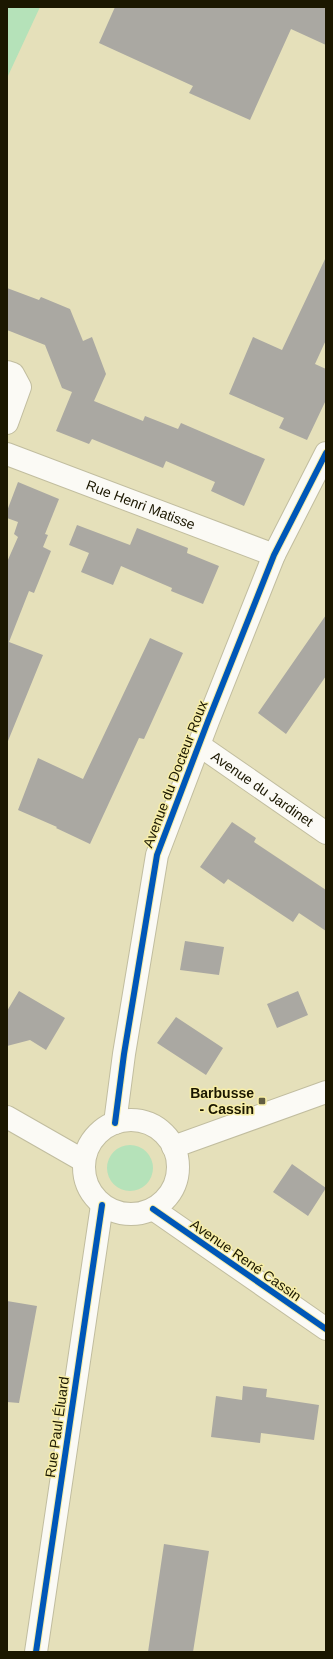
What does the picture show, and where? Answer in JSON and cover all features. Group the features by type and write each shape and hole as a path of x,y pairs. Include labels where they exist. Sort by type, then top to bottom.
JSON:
{"street":[{"path":"7,372 13,374 20,387 7,423"},
{"name":"Avenue du Docteur Roux","path":"115,1123 124,1054 157,856 274,555 326,453"},
{"name":"Rue Henri Matisse","path":"7,454 274,555"},
{"name":"Avenue du Jardinet","path":"199,745 326,832"},
{"path":"173,1146 252,1120 326,1092"},
{"path":"7,1117 84,1161"},
{"path":"132,1120 149,1124 163,1133 173,1146 178,1164 176,1182 167,1198 153,1209 136,1215 118,1213 102,1204 93,1196 87,1186 84,1174 84,1161 88,1149 94,1138 103,1129 115,1123 132,1120"},
{"name":"Rue Paul Éluard","path":"36,1652 102,1204"},
{"name":"Avenue René Cassin","path":"153,1209 326,1329"}],"green space":[{"path":"7,7 40,7 7,78"},
{"path":"135,1145 147,1151 152,1159 152,1177 147,1185 139,1190 125,1191 113,1185 108,1177 107,1163 113,1151 121,1146"}],"building":[{"path":"115,7 326,7 326,45 291,29 250,120 189,93 193,86 99,43"},
{"path":"326,257 326,340 315,364 326,369 326,400 307,440 279,428 284,418 229,394 253,337 282,350"},
{"path":"7,288 39,300 41,297 70,309 83,341 92,337 106,374 94,401 143,421 145,416 178,429 181,423 265,459 244,506 211,491 215,482 166,461 163,468 92,439 89,444 56,431 72,392 62,388 45,345 7,330"},
{"path":"18,482 59,499 45,534 48,535 43,547 51,551 34,593 29,591 9,642 43,655 8,741 7,562 18,537 14,534 18,522 7,518 7,511"},
{"path":"77,525 130,545 137,528 188,548 187,553 219,566 203,604 171,591 172,588 121,566 113,585 81,572 89,553 69,545"},
{"path":"326,615 326,676 286,734 258,713"},
{"path":"150,638 183,653 144,739 139,738 90,844 56,828 57,827 18,810 38,758 83,779"},
{"path":"232,822 256,838 254,842 326,890 326,931 299,913 293,922 228,879 224,884 200,867"},
{"path":"185,941 224,947 219,975 180,970"},
{"path":"19,991 65,1018 46,1050 30,1040 7,1046 7,1011"},
{"path":"298,991 308,1015 277,1028 267,1004"},
{"path":"176,1017 223,1048 206,1075 157,1043"},
{"path":"292,1164 326,1188 308,1216 273,1192"},
{"path":"7,1301 37,1306 19,1403 7,1402"},
{"path":"243,1386 267,1389 266,1397 319,1405 314,1440 261,1433 260,1443 211,1437 216,1396 242,1400"},
{"path":"164,1544 209,1551 193,1652 148,1652"}],"cycle path":[{"path":"115,1123 124,1054 157,855 274,555 326,453"},
{"path":"36,1652 102,1205"},
{"path":"153,1209 326,1329"}],"place":[{"name":"Barbusse - Cassin","path":"262,1101"}]}
